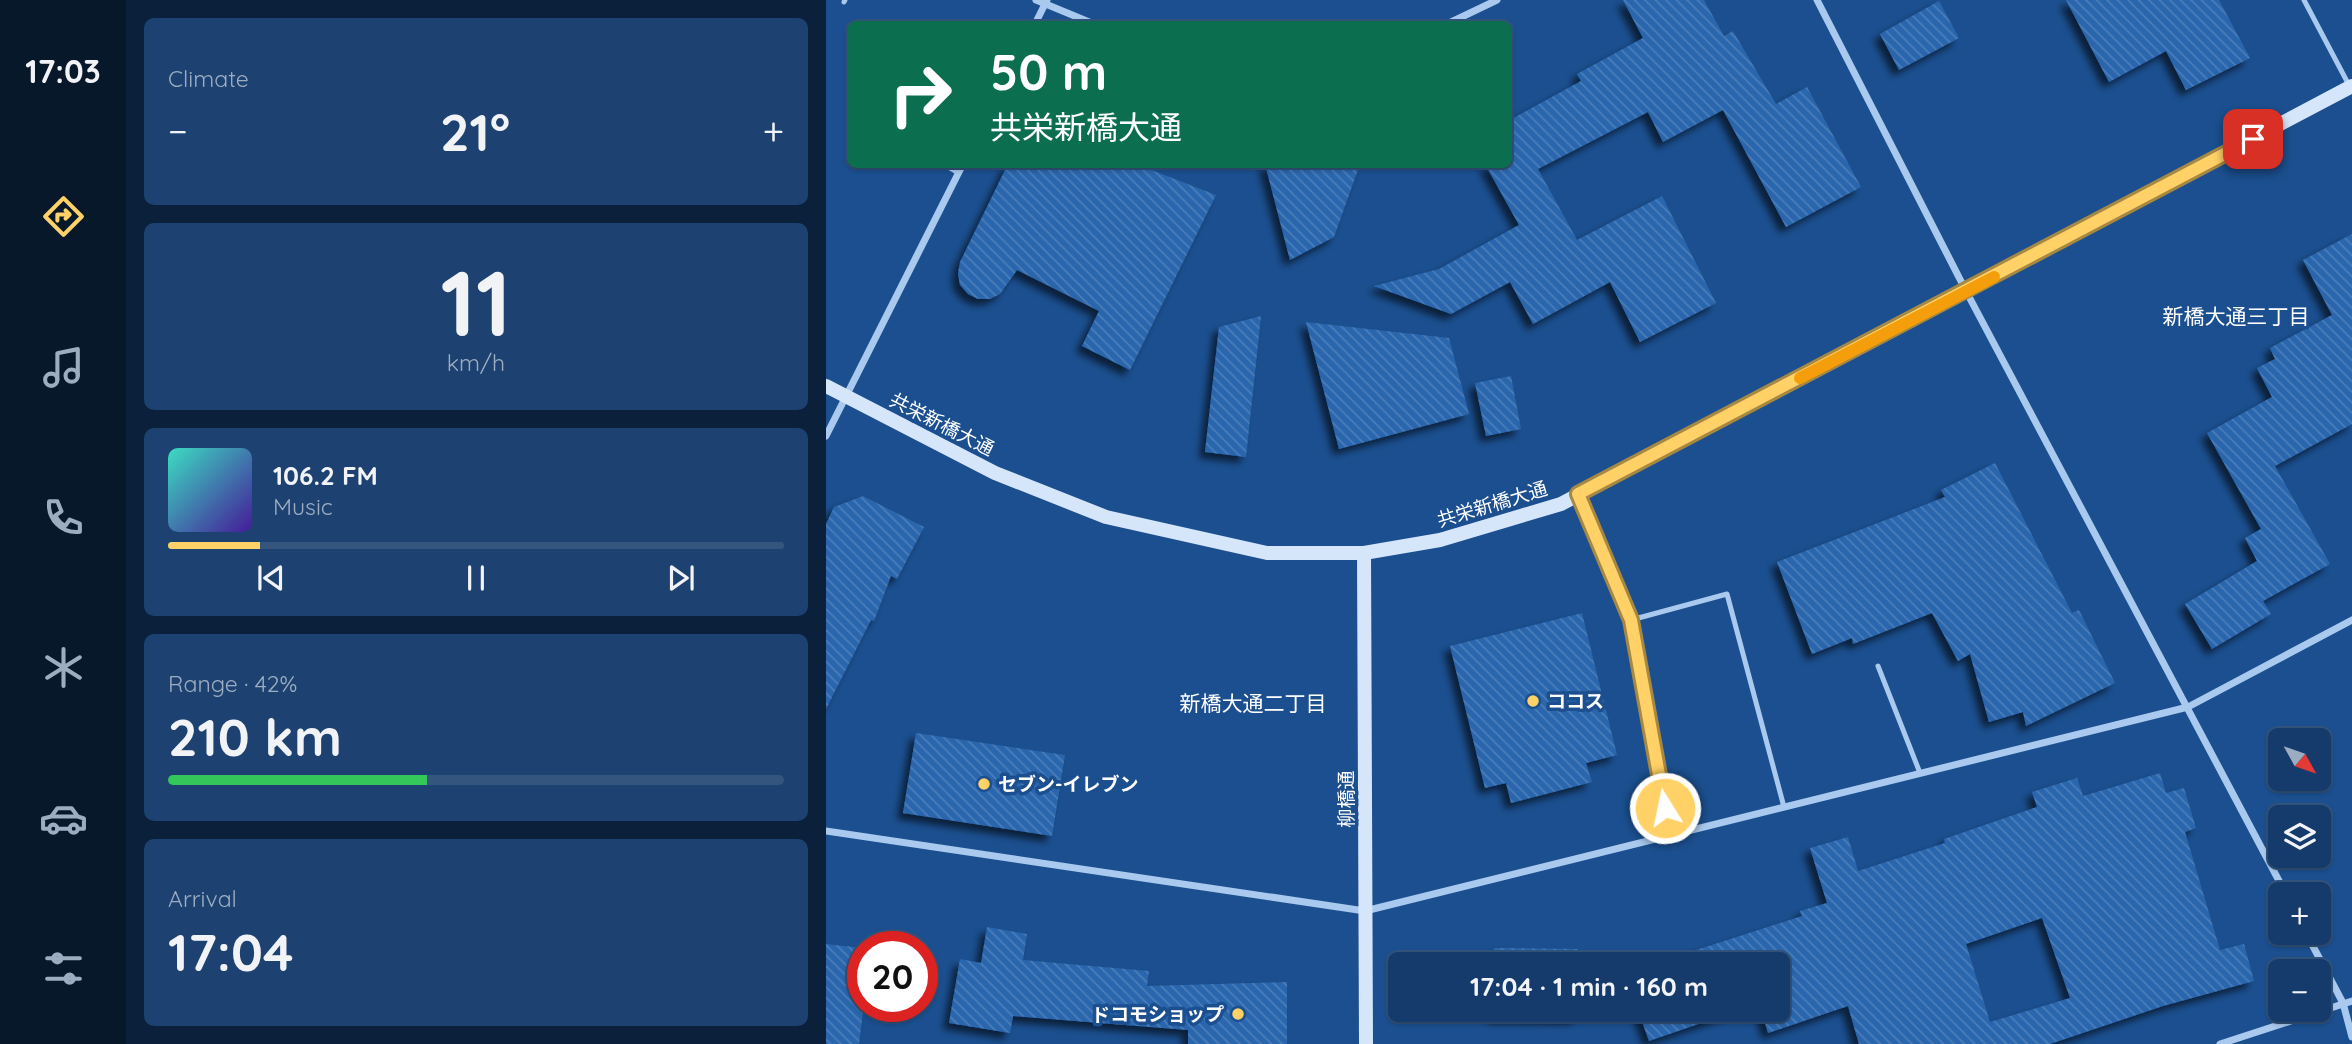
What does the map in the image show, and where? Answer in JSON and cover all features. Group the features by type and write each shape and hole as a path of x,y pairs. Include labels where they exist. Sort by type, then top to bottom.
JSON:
{"street":[{"path":"1036,0 1087,21"},
{"path":"1453,21 1497,0"},
{"path":"1817,0 1966,291 2280,882"},
{"path":"1036,21 1046,2"},
{"name":"共栄新橋大通","path":"826,386 995,472 1106,517 1267,553 1364,553 1440,540 1561,504 2351,87"},
{"path":"826,436 961,168"},
{"name":"柳橋通","path":"1364,553 1366,1044"},
{"path":"826,831 1365,911 2188,706 2352,620"},
{"path":"2312,945 2343,1003 2352,1037"},
{"path":"2220,1044 2352,1001"}],"lane":[{"path":"2304,0 2351,87"},
{"path":"950,168 959,173"},
{"path":"1578,494 1631,620 1670,835"},
{"path":"1631,620 1727,594 1784,807"},
{"path":"1878,666 1920,773"}],"building":[{"path":"1623,0 1704,0 1724,36 1733,31 1776,104 1807,87 1861,187 1786,227 1723,110 1663,142 1648,112 1538,169 1577,240 1662,196 1716,303 1640,342 1610,282 1533,324 1510,282 1451,314 1374,286 1439,269 1519,225 1487,168 1512,168 1512,119 1581,81 1577,74 1643,38"},
{"path":"2066,0 2219,0 2250,58 2186,90 2166,51 2109,82"},
{"path":"1939,1 1959,38 1899,70 1880,34"},
{"path":"1006,168 1146,168 1216,195 1130,370 1082,346 1099,311 1017,270 1000,294 990,299 978,299 968,294 960,285 960,262"},
{"path":"1266,168 1359,168 1334,237 1290,260"},
{"path":"2352,234 2352,424 2275,466 2330,564 2263,601 2271,614 2212,649 2185,604 2257,561 2245,538 2261,529 2207,433 2272,397 2257,368 2275,359 2270,348 2332,315 2303,260"},
{"path":"1261,316 1246,457 1205,452 1219,327"},
{"path":"1306,322 1449,338 1469,414 1339,449"},
{"path":"1511,376 1521,429 1486,436 1475,383"},
{"path":"1995,463 2072,613 2079,610 2115,683 2026,726 2023,712 1989,722 1970,654 1958,661 1932,613 1853,644 1852,638 1812,654 1777,562 1945,497 1941,490"},
{"path":"863,496 924,527 897,579 891,576 874,621 871,620 826,709 826,524 834,507"},
{"name":"ココス","path":"1582,613 1617,755 1586,763 1592,782 1511,803 1506,783 1485,788 1450,646"},
{"name":"セブン-イレブン","path":"916,733 1065,755 1052,836 903,813"},
{"path":"2160,773 2166,793 2184,788 2196,828 2185,832 2220,950 2244,944 2254,981 2163,1006 2050,1044 1859,1044 1848,1006 1768,1033 1765,1022 1790,1022 1790,952 1690,952 1802,916 1800,911 1827,903 1810,848 1848,837 1858,871 1945,843 1944,839 2037,807 2032,792 2077,778 2083,796","holes":["2042,918 2070,998 1990,1022 1966,944"]},
{"path":"987,927 1027,934 1023,960 1149,971 1147,986 1287,982 1287,1044 1188,1044 1188,1030 1013,1016 1010,1033 949,1023 960,959 981,963"},
{"path":"826,944 847,946 847,1022 862,1022 859,1044 826,1044"},
{"path":"1494,948 1578,949 1578,952 1494,952"},
{"path":"1642,1022 1704,1022 1649,1041"}],"slow traffic":[{"path":"1800,378 1994,277"}],"place":[{"name":"ココス","path":"1533,701"},
{"name":"セブン-イレブン","path":"984,784"},
{"name":"ドコモショップ","path":"1238,1014"}],"district":[{"name":"新橋大通三丁目","path":"2236,317"},
{"name":"新橋大通二丁目","path":"1253,704"}],"route":[{"path":"1665,808 1631,620 1578,494 2253,139"}]}
